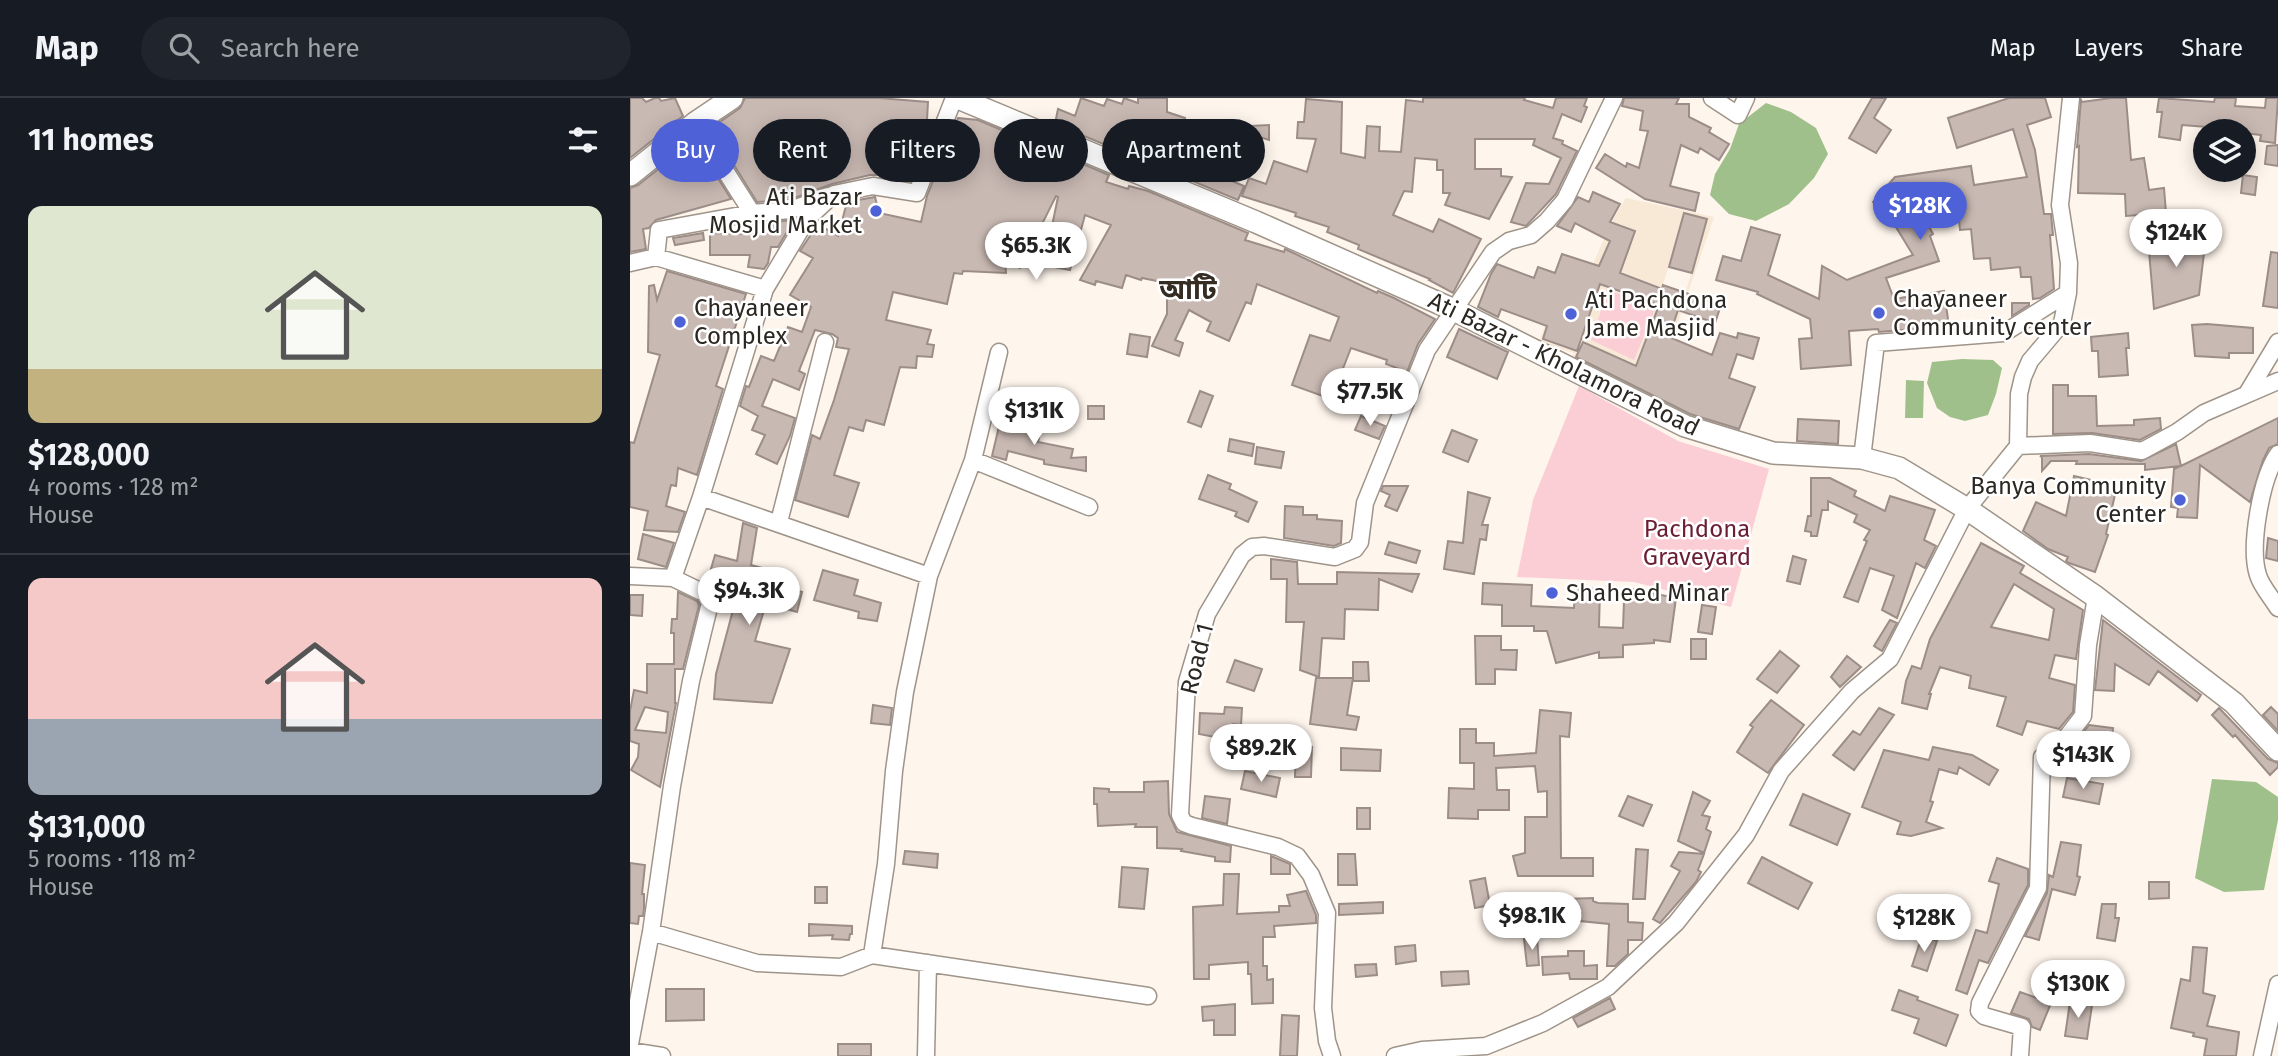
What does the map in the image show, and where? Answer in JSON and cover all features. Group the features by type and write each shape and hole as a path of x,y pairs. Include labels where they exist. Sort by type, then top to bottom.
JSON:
{"main road":[{"path":"701,119 732,98"},
{"name":"Ati Bazar - Kholamora Road","path":"956,98 1256,222 1452,309 1685,426 1773,453 1862,458 1899,468 1967,509 2096,597 2234,703 2278,750"},
{"path":"630,175 651,158"}],"street":[{"path":"656,257 659,230 752,213 790,210 834,194 873,186 917,193 956,98"},
{"path":"1452,309 1493,252 1509,241 1531,235 1548,221 1565,200 1608,116 1614,98"},
{"path":"1712,98 1738,115 1746,98"},
{"path":"1395,1056 1422,1050 1486,1045 1543,1023 1608,986 1676,923 1746,835 1781,771 1852,691 1890,659 1967,509 2018,446 2019,394 2023,377 2044,341 2062,323 2068,293 2069,263 2060,205 2071,98"},
{"path":"732,182 752,213"},
{"path":"673,578 701,497 765,289 807,219 834,194"},
{"path":"630,263 656,257 765,289"},
{"path":"1862,458 1876,343 2004,333 2068,293"},
{"name":"Road 1","path":"1332,1056 1323,1009 1327,913 1311,875 1297,856 1278,847 1184,823 1181,815 1187,682 1207,614 1242,555 1252,547 1264,546 1335,557 1355,549 1360,542 1365,503 1427,349 1452,309"},
{"path":"779,522 825,342"},
{"path":"2248,392 2278,342"},
{"path":"872,955 886,864 894,771 905,692 929,576 973,460 999,352"},
{"path":"2018,446 2090,443 2141,451 2177,432 2204,412 2278,381"},
{"path":"2278,454 2262,494 2254,538 2258,577 2278,608"},
{"path":"973,460 1089,507"},
{"path":"701,497 929,576"},
{"path":"630,576 673,578 704,593 710,603 691,681 672,786 651,932 630,1044"},
{"path":"2020,1056 2022,1027 1984,1016 1979,1011 1980,1003 2038,888 2042,758 2062,743 2083,716 2088,645 2096,597"},
{"path":"651,932 757,963 841,967 872,955 1149,996"},
{"path":"926,1056 928,963"},
{"path":"2262,1056 2278,984"},
{"path":"630,1051 662,1056"}],"shaded area":[{"path":"1766,103 1791,112 1816,128 1828,154 1814,178 1789,204 1756,221 1729,214 1710,195 1715,174 1730,149 1739,124"},
{"path":"1626,198 1714,217 1651,401 1570,364 1574,353 1539,342 1562,275 1585,283 1609,227","holes":["1684,213 1707,220 1686,291 1663,285","1616,225 1635,231 1603,262","1601,266 1683,297 1646,396 1627,389 1659,305 1595,282","1608,290 1655,307 1591,340","1583,343 1631,365 1622,386 1573,364"]},
{"path":"1993,360 2002,368 1988,415 1965,421 1950,417 1937,408 1927,383 1932,362"},
{"path":"1906,380 1924,381 1923,418 1905,418"},
{"path":"2212,779 2256,782 2278,797 2278,820 2264,890 2224,892 2195,878"}],"green space":[{"path":"1608,290 1656,307 1634,360 1591,340"},
{"name":"Pachdona Graveyard","path":"1579,386 1678,441 1769,469 1731,607 1634,582 1517,577 1533,500"}],"building":[{"path":"630,98 642,98 646,102 655,98 661,101 675,98 683,116 679,119 651,119 651,141 630,158"},
{"path":"745,98 879,98 928,102 927,119 865,119 865,176 851,180 851,119 753,119 753,182 840,182 789,200 757,202 739,173 739,119 724,119 740,108"},
{"path":"1081,98 1104,106 1107,99 1122,104 1124,98 1138,103 1138,98 1167,98 1167,112 1185,118 1102,119 1102,144 1088,138 1088,119 1056,119 1058,109 1075,116"},
{"path":"1423,98 1525,98 1524,100 1553,108 1556,98 1587,98 1584,106 1587,107 1581,122 1562,114 1553,138 1563,141 1562,144 1577,151 1556,194 1526,226 1511,222 1526,183 1549,184 1561,158 1533,145 1535,139 1475,139 1475,169 1501,169 1501,176 1512,177 1489,219 1445,205 1450,193 1443,193 1443,170 1437,170 1437,160 1415,158 1412,192 1404,191 1393,215 1433,232 1439,219 1481,239 1453,293 1430,279 1358,249 1359,245 1327,232 1329,227 1295,216 1296,213 1242,196 1247,182 1266,184 1274,161 1307,172 1316,139 1297,138 1298,122 1304,122 1306,99 1342,102 1341,153 1365,158 1367,126 1380,127 1379,151 1401,152 1406,100 1423,102"},
{"path":"1624,98 1679,98 1676,104 1689,104 1689,117 1711,128 1709,132 1729,144 1719,160 1700,148 1698,153 1681,145 1670,186 1699,193 1695,211 1645,199 1596,168 1605,154 1626,167 1627,163 1639,168 1648,131 1640,130 1643,111 1622,106"},
{"path":"1872,98 1886,98 1874,118 1891,130 1876,153 1849,138"},
{"path":"2009,98 2045,98 2051,117 2027,125 2035,150 2044,214 2051,214 2053,235 2050,235 2054,289 2040,298 2033,299 2031,277 2021,277 2020,267 1991,270 1990,258 1974,259 1971,229 1960,230 1955,202 1927,223 1933,234 1930,236 1939,261 1886,278 1894,299 1944,291 1949,326 1879,332 1878,329 1849,331 1851,365 1801,369 1799,339 1812,338 1810,319 1757,294 1758,292 1716,280 1723,256 1741,261 1751,227 1780,235 1768,275 1819,299 1822,266 1847,280 1913,255 1888,214 1885,217 1873,202 1890,189 1887,186 1895,177 1971,166 1974,185 2027,177 2013,129 1957,148 1948,118"},
{"path":"2126,98 2131,160 2144,158 2149,190 2164,188 2166,213 2126,216 2125,194 2078,193 2079,146 2077,147 2081,100"},
{"path":"2159,98 2214,102 2215,98 2236,98 2235,106 2265,108 2266,98 2278,98 2275,143 2260,141 2261,135 2256,134 2256,119 2193,119 2193,126 2182,125 2180,140 2159,137 2162,112 2157,112"},
{"path":"980,121 994,127 994,182 1088,182 1088,166 1102,172 1102,182 1148,191 1248,233 1245,240 1284,252 1285,249 1435,319 1418,344 1407,372 1386,364 1387,360 1351,348 1331,399 1292,385 1310,335 1330,341 1339,317 1257,284 1251,304 1246,302 1229,341 1207,331 1211,322 1189,310 1175,340 1183,343 1179,356 1152,346 1167,314 1167,283 1126,275 1122,288 1096,281 1095,285 1080,280 1111,225 1085,215 1070,270 1044,265 1058,197 1056,196 1020,268 1005,261 1006,273 954,273 947,304 893,292 886,320 931,330 927,344 934,345 932,357 917,356 916,368 900,367 884,425 866,420 863,431 849,427 834,475 859,483 848,517 795,500 812,435 820,439 849,349 836,347 838,338 832,334 815,330 799,371 805,374 799,390 773,379 762,406 795,418 777,464 756,454 765,435 752,430 758,416 740,406 746,386 749,387 761,356 774,361 788,327 802,332 811,307 790,295 813,258 800,251 818,224 838,236 847,202 875,197 879,213 921,222 933,182 980,182"},
{"path":"1265,125 1269,125 1269,140 1265,139"},
{"path":"2278,145 2278,166 2265,164 2267,146"},
{"path":"651,175 651,182 720,182 731,199 656,220 649,228 643,229 646,249 630,252 630,188"},
{"path":"2257,177 2255,195 2241,193 2242,182 2256,182"},
{"path":"1195,182 1235,182 1244,186 1238,200"},
{"path":"1593,192 1620,204 1610,222 1635,231 1620,273 1662,289 1663,285 1721,305 1715,323 1678,310 1669,337 1712,355 1720,333 1737,338 1738,333 1759,338 1753,359 1737,354 1729,378 1755,387 1739,429 1690,414 1576,357 1583,342 1636,366 1659,305 1600,284 1577,351 1543,339 1547,326 1501,309 1498,317 1478,307 1497,264 1534,278 1538,267 1555,273 1562,254 1599,266 1610,241 1575,223 1571,232 1557,226 1578,197 1589,202"},
{"path":"1684,213 1707,219 1692,273 1669,267"},
{"path":"794,220 778,247 771,247 764,269 748,267 750,255 710,255 710,233 752,234 751,224"},
{"path":"703,233 704,240 675,245 673,238"},
{"path":"2206,236 2199,295 2154,309 2148,240"},
{"path":"2271,252 2278,253 2278,308 2263,306"},
{"path":"667,271 746,294 716,386 723,389 697,475 678,468 676,486 671,485 666,506 685,512 678,532 644,530 648,511 630,507 630,442 634,443 660,355 648,352 649,286 654,285 657,300"},
{"path":"2012,303 2029,303 2029,305 2012,316"},
{"path":"2192,325 2253,328 2253,353 2229,353 2229,358 2195,356"},
{"path":"1459,329 1508,352 1497,379 1447,357"},
{"path":"2128,333 2128,375 2099,377 2098,351 2092,351 2091,337"},
{"path":"1130,334 1150,337 1147,357 1127,354"},
{"path":"2053,385 2068,385 2068,396 2096,396 2097,426 2134,425 2134,420 2160,418 2161,429 2140,440 2092,433 2053,434"},
{"path":"1200,391 1213,396 1201,427 1188,422"},
{"path":"1088,406 1104,406 1104,419 1088,419"},
{"path":"1361,416 1385,426 1379,439 1355,430"},
{"path":"2278,418 2278,444 2269,448 2263,460 2250,502 2200,465 2197,518 2177,517 2178,508 2171,507 2174,469 2180,466 2145,470 2145,464 2076,464 2077,461 2051,461 2042,471 2040,456 2089,454 2141,461 2176,444 2181,466"},
{"path":"1798,419 1839,421 1838,444 1797,441"},
{"path":"1000,422 1041,429 1038,442 1073,449 1071,458 1086,457 1086,471 1044,464 1044,460 1008,451 1006,460 992,456"},
{"path":"1452,430 1477,440 1468,462 1443,452"},
{"path":"1230,439 1254,444 1252,456 1228,451"},
{"path":"1257,447 1284,452 1281,468 1255,464"},
{"path":"1208,475 1231,484 1229,489 1257,502 1248,522 1235,516 1237,512 1199,499"},
{"path":"2074,476 2117,486 2106,534 2108,535 2095,572 2069,563 2066,561 2068,557 2048,549 2023,531 2036,502 2066,516"},
{"path":"1811,478 1830,478 1856,491 1854,496 1885,511 1890,496 1935,510 1924,540 1936,546 1925,568 1916,563 1897,618 1882,610 1894,576 1870,568 1858,602 1844,597 1870,530 1854,522 1857,515 1828,501 1828,510 1822,510 1817,536 1811,536 1811,532 1805,531 1808,516 1811,516"},
{"path":"1383,486 1408,486 1397,511 1385,506 1390,495 1381,491"},
{"path":"1468,492 1490,498 1482,525 1488,525 1486,540 1480,539 1474,574 1444,569 1448,541 1463,543"},
{"path":"1285,506 1303,507 1303,515 1317,515 1317,519 1342,521 1341,543 1334,546 1284,538"},
{"path":"743,523 757,528 751,565 762,568 758,580 802,592 797,612 766,603 755,641 790,649 772,703 714,699 716,674 737,595 713,588 707,583 715,555 737,561"},
{"path":"643,534 674,543 666,567 638,559"},
{"path":"2268,538 2278,541 2278,561 2266,558"},
{"path":"1389,542 1420,551 1416,563 1385,554"},
{"path":"1981,543 2024,566 2020,573 2083,610 2076,659 2055,655 2049,678 2075,685 2073,712 2059,729 2027,721 2022,735 1997,726 2006,697 1969,688 1971,676 1940,667 1929,694 1927,709 1902,703 1912,666 1921,669 1930,639","holes":["2014,584 2054,609 2049,640 1991,627"]},
{"path":"1793,556 1806,560 1800,584 1787,581"},
{"path":"1271,559 1297,562 1298,584 1337,584 1337,572 1419,574 1412,592 1379,579 1378,610 1345,609 1344,639 1322,638 1319,677 1300,670 1304,622 1286,622 1287,579 1271,579"},
{"path":"823,570 858,580 854,595 881,603 877,621 858,618 859,612 814,600"},
{"path":"1483,583 1532,585 1531,606 1574,608 1575,588 1600,589 1599,627 1623,628 1624,601 1628,601 1631,589 1676,598 1670,642 1654,640 1654,643 1623,645 1623,657 1599,658 1599,652 1556,663 1547,631 1534,631 1534,626 1502,626 1502,605 1482,604"},
{"path":"678,592 697,601 699,605 683,669 675,669 676,703 660,787 631,770 638,757 639,744 630,741 630,711 634,690 647,693 647,664 674,664 674,633 671,633 672,619 677,619","holes":["645,707 668,712 666,733 635,730"]},
{"path":"630,595 643,595 642,616 630,615"},
{"path":"1702,605 1716,607 1712,634 1698,632"},
{"path":"1890,620 1897,623 1882,651 1874,646"},
{"path":"2103,620 2201,695 2197,701 2158,671 2149,685 2115,664 2114,691 2095,690"},
{"path":"1475,636 1501,636 1501,650 1517,650 1516,670 1495,669 1495,684 1476,684"},
{"path":"1691,639 1706,639 1706,659 1691,659"},
{"path":"1780,651 1799,666 1777,693 1757,679"},
{"path":"1847,656 1861,667 1840,687 1831,677"},
{"path":"1235,660 1262,669 1254,691 1227,682"},
{"path":"1353,662 1368,662 1369,681 1353,681"},
{"path":"1316,678 1353,678 1347,715 1359,717 1356,730 1310,724"},
{"path":"1771,700 1804,725 1768,773 1737,752 1753,727 1750,725"},
{"path":"873,705 892,708 890,725 871,723"},
{"path":"1225,707 1242,708 1241,725 1233,724 1231,740 1199,734 1200,713 1224,714"},
{"path":"2271,707 2278,714 2278,731 2263,715"},
{"path":"1879,708 1894,715 1854,770 1833,755 1853,731 1860,735"},
{"path":"2219,708 2268,759 2278,763 2278,767 2270,775 2235,735 2233,737 2212,715"},
{"path":"1540,710 1571,713 1569,737 1560,736 1561,858 1593,858 1593,876 1518,876 1513,856 1525,853 1525,817 1547,817 1547,791 1538,792 1535,766 1496,768 1497,790 1509,790 1509,810 1478,810 1478,819 1448,818 1449,788 1474,789 1474,763 1460,763 1460,729 1476,729 1476,743 1494,743 1494,756 1536,753"},
{"path":"2089,725 2113,728 2109,761 2077,757 2079,738"},
{"path":"1296,746 1312,747 1311,777 1295,777"},
{"path":"1933,747 1972,755 1998,770 1989,785 1959,767 1957,774 1939,769 1926,822 1942,828 1911,836 1897,834 1901,822 1862,807 1884,750 1929,760"},
{"path":"1341,748 1381,750 1380,771 1341,770"},
{"path":"1245,771 1280,778 1276,797 1241,789"},
{"path":"2067,778 2103,784 2099,804 2063,797"},
{"path":"1168,781 1169,814 1177,832 1231,846 1230,862 1215,861 1215,857 1181,851 1182,849 1157,848 1157,827 1135,827 1136,824 1098,826 1094,788 1109,789 1109,792 1144,792 1144,782"},
{"path":"1693,792 1710,801 1702,815 1710,817 1706,829 1711,832 1704,853 1678,841"},
{"path":"1803,794 1850,814 1837,845 1790,825"},
{"path":"1205,796 1230,799 1227,824 1202,818"},
{"path":"1628,796 1652,805 1643,826 1619,816"},
{"path":"1357,808 1370,808 1370,829 1357,829"},
{"path":"2061,842 2081,845 2077,876 2080,877 2075,895 2052,889 2039,940 2025,936 2047,893 2049,875 2053,877"},
{"path":"1636,849 1648,850 1645,899 1633,899"},
{"path":"905,851 938,854 937,868 903,864"},
{"path":"1679,852 1704,854 1698,870 1701,872 1696,882 1660,923 1653,919 1680,871 1671,866"},
{"path":"1338,854 1355,854 1357,885 1338,885"},
{"path":"1271,856 1290,864 1290,874 1271,874"},
{"path":"1762,857 1812,883 1798,909 1748,883"},
{"path":"1997,858 2028,869 2028,885 1988,963 1979,960 1967,994 1956,990 1976,930 1987,933 1999,884 1989,881"},
{"path":"630,863 645,865 642,894 644,909 638,924 630,923"},
{"path":"1122,867 1148,869 1144,909 1119,907"},
{"path":"1224,874 1239,874 1237,914 1279,912 1279,906 1290,906 1287,895 1306,891 1316,915 1316,923 1274,926 1275,937 1263,937 1263,966 1267,966 1267,980 1273,979 1273,1003 1252,1004 1248,962 1209,965 1209,979 1194,979 1193,907 1223,905"},
{"path":"1485,878 1490,905 1475,908 1470,881"},
{"path":"2149,882 2169,882 2169,898 2149,899"},
{"path":"815,887 827,887 827,903 815,903"},
{"path":"1593,898 1593,901 1598,903 1628,904 1628,922 1643,923 1642,940 1628,940 1628,954 1615,966 1607,966 1609,924 1580,921 1581,913 1566,913 1565,899"},
{"path":"1383,902 1383,913 1339,915 1339,904"},
{"path":"2102,904 2116,904 2115,918 2119,918 2115,941 2097,938"},
{"path":"809,924 852,926 852,934 849,940 832,939 833,935 809,936"},
{"path":"1922,936 1937,941 1927,971 1912,966"},
{"path":"1537,937 1539,965 1527,966 1524,939"},
{"path":"1415,945 1416,961 1396,964 1395,947"},
{"path":"2193,947 2207,948 2203,993 2215,996 2207,1026 2239,1032 2236,1056 2204,1056 2207,1039 2171,1028 2181,979 2190,981"},
{"path":"1568,951 1584,951 1584,966 1597,965 1597,979 1570,979 1569,973 1543,975 1542,957 1568,956"},
{"path":"1376,964 1377,975 1356,977 1355,965"},
{"path":"1468,971 1469,984 1442,986 1441,972"},
{"path":"666,989 704,989 704,1020 666,1021"},
{"path":"1899,990 1918,997 1917,1000 1958,1015 1946,1046 1914,1033 1919,1019 1892,1010"},
{"path":"2020,992 2051,1003 2040,1030 2032,1027 2029,1019 2011,1013"},
{"path":"1610,998 1615,1009 1578,1027 1573,1018"},
{"path":"2070,1002 2092,1005 2087,1039 2065,1036"},
{"path":"1235,1004 1235,1035 1214,1035 1214,1020 1203,1021 1202,1007"},
{"path":"1282,1015 1299,1016 1297,1056 1280,1056"},
{"path":"838,1044 871,1044 871,1056 838,1056"}],"place":[{"name":"Ati Bazar Mosjid Market","path":"876,211"},
{"name":"Chayaneer Community center","path":"1879,313"},
{"name":"Ati Pachdona Jame Masjid","path":"1571,314"},
{"name":"Chayaneer Complex","path":"680,322"},
{"name":"Banya Community Center","path":"2180,500"},
{"name":"Shaheed Minar","path":"1552,593"}],"district":[{"name":"আটি","path":"1188,289"}]}
